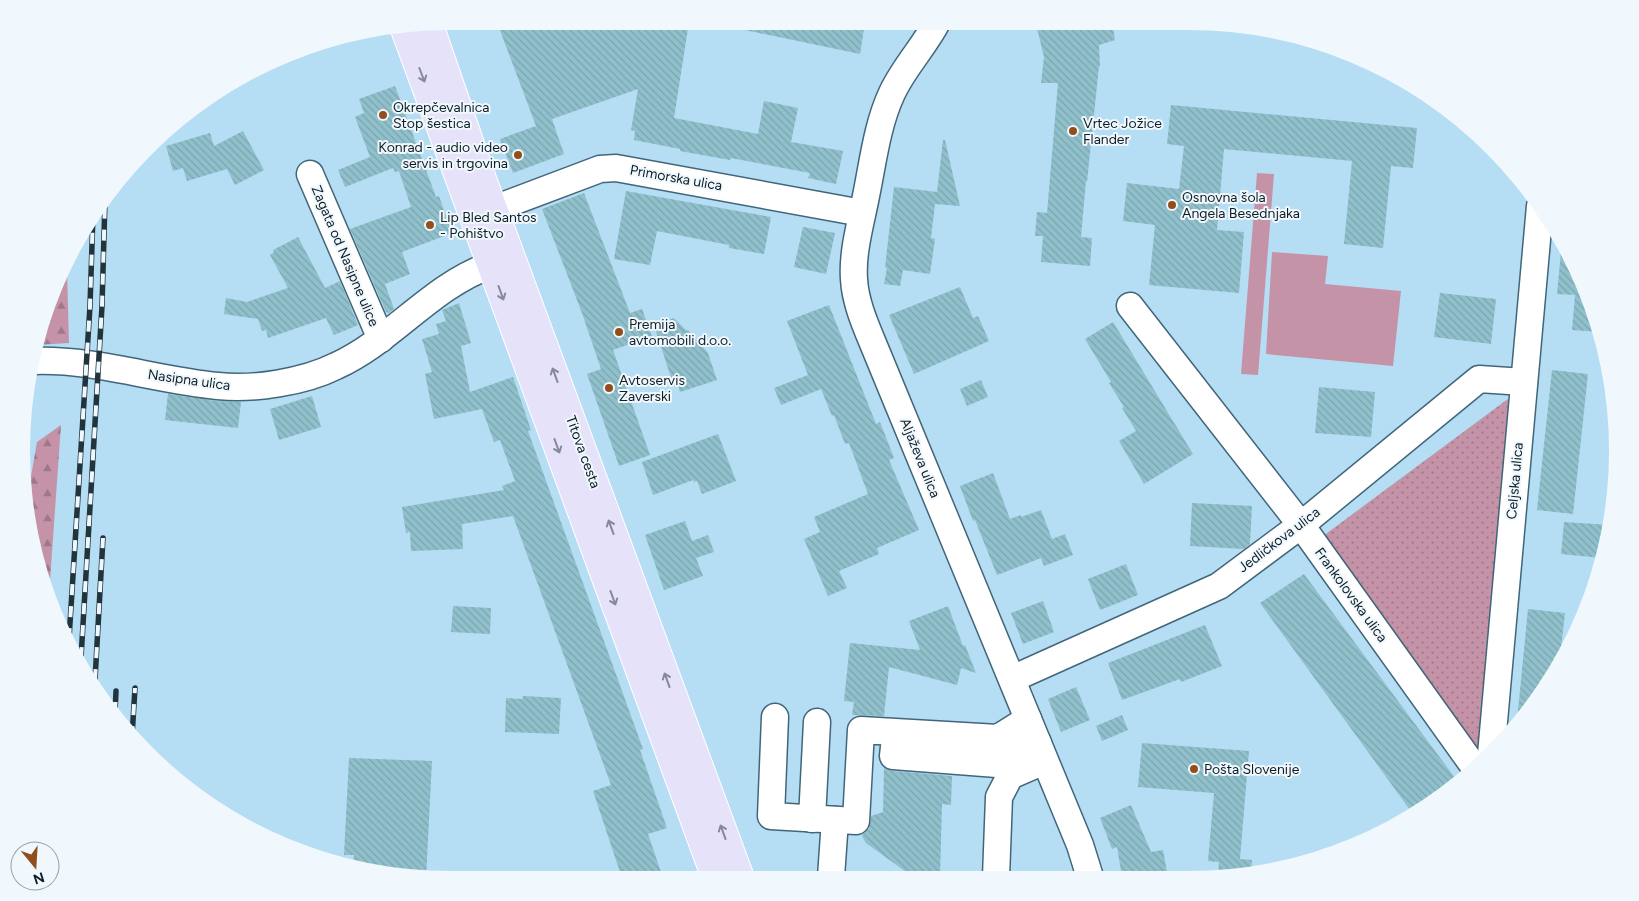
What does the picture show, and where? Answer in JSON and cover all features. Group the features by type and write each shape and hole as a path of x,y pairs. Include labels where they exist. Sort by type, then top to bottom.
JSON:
{"main road":[{"name":"Titova cesta","path":"431,31 494,209 737,871"},
{"name":"Titova cesta","path":"406,33 713,871"}],"street":[{"name":"Aljaževa ulica","path":"934,30 906,66 892,93 879,129 862,212 854,279 859,306 872,341 1080,845 1088,871"},
{"name":"Primorska ulica","path":"494,209 600,169 616,168 862,212"},
{"name":"Zagata od Nasipne ulice","path":"310,174 381,339"},
{"name":"Celjska ulica","path":"1491,743 1539,218"},
{"name":"Nasipna ulica","path":"40,361 72,362 219,386 254,386 288,381 335,367 354,357 381,339 438,293 470,272 491,265"},
{"name":"Frankolovska ulica","path":"1130,306 1300,525 1471,762"},
{"name":"Jedličkova ulica","path":"1012,679 1219,586 1300,525 1479,379 1524,382"},
{"path":"775,717 771,816 856,821 861,730 998,738 1028,719"},
{"path":"817,722 823,820 830,871"},
{"path":"996,871 999,797 1010,776 1041,752"}],"green space":[{"path":"1257,173 1274,174 1258,375 1241,374"},
{"path":"1272,252 1328,256 1325,284 1401,291 1393,366 1266,354"},
{"path":"67,278 69,343 43,345 52,315"},
{"path":"1516,393 1480,754 1319,539"},
{"path":"61,425 50,580 38,533 31,478 37,442"}],"building":[{"path":"500,30 688,30 674,118 758,134 764,101 798,108 791,142 843,151 836,184 808,178 810,173 731,158 730,160 680,151 680,149 634,140 635,131 631,130 638,89 552,119 564,154 513,173 500,139 536,126"},
{"path":"745,30 864,30 860,54"},
{"name":"Vrtec Jožice Flander","path":"1037,30 1113,30 1115,40 1099,45 1100,66 1081,237 1092,238 1090,266 1041,262 1043,236 1035,236 1037,212 1047,213 1058,83 1041,83 1044,57"},
{"path":"395,86 436,197 439,196 452,233 402,252 410,274 385,284 394,309 389,313 386,312 350,229 411,207 399,171 395,172 393,168 345,187 338,170 370,157 355,117 364,113 359,99"},
{"name":"Osnovna šola Angela Besednjaka","path":"1171,105 1417,128 1413,168 1391,166 1383,248 1344,244 1352,161 1224,149 1217,230 1244,232 1239,293 1149,285 1155,225 1123,221 1127,183 1179,189 1184,146 1167,144"},
{"path":"243,131 264,170 235,185 227,169 187,181 183,168 173,171 166,146 210,133 214,146"},
{"path":"943,140 945,140 960,206 935,204 931,238 935,239 930,274 903,270 900,286 884,284 894,187 937,192"},
{"path":"626,191 771,217 764,254 657,231 650,265 614,259"},
{"path":"584,193 630,313 642,309 652,336 613,350 650,455 619,466 587,374 601,369 582,313 542,209"},
{"path":"803,227 835,233 826,274 794,267"},
{"path":"298,237 325,288 340,281 358,325 334,335 326,318 268,338 266,330 262,331 258,319 224,314 226,298 247,302 288,288 270,255 274,252 273,250"},
{"path":"1561,255 1577,290 1592,331 1572,330 1575,295 1557,294"},
{"path":"960,287 973,318 978,316 989,341 914,374 889,315"},
{"path":"1440,293 1496,299 1491,344 1434,337"},
{"path":"459,303 471,343 461,346 470,392 513,377 531,430 528,431 643,749 640,750 667,828 648,834 661,871 620,871 593,791 611,785 513,516 462,524 463,549 411,551 410,532 406,533 402,507 504,490 502,486 515,481 500,440 494,442 482,409 434,419 425,374 432,372 422,339 439,334 436,324 446,321 442,310"},
{"path":"829,305 876,424 880,422 894,458 889,460 919,530 877,548 879,554 839,571 847,588 828,596 804,539 820,532 814,517 868,494 849,443 845,444 834,415 832,416 821,389 781,405 774,388 808,375 787,321"},
{"path":"674,318 688,330 708,353 717,380 680,392 678,385 674,387 654,325"},
{"path":"1113,322 1193,454 1144,484 1119,441 1136,431 1109,383 1111,382 1085,339"},
{"path":"1552,370 1588,374 1573,514 1537,510"},
{"path":"981,380 988,397 967,406 960,389"},
{"path":"1319,387 1375,392 1371,437 1315,433"},
{"path":"168,394 216,401 241,402 238,428 165,420"},
{"path":"312,396 321,427 279,440 270,409"},
{"path":"718,434 736,481 702,494 697,481 694,482 693,480 653,495 642,462"},
{"path":"993,473 1010,519 1041,510 1052,539 1065,534 1073,555 1044,566 1041,558 997,575 960,486"},
{"path":"1192,503 1252,506 1250,544 1244,549 1190,546"},
{"path":"685,521 692,541 708,535 714,552 696,558 703,576 664,590 645,535"},
{"path":"1564,522 1602,524 1595,557 1561,554"},
{"path":"1126,564 1138,595 1100,610 1088,579"},
{"path":"1304,574 1454,776 1409,808 1260,603"},
{"path":"1043,601 1054,632 1023,644 1011,613"},
{"path":"453,606 491,608 490,634 451,632"},
{"path":"948,606 963,646 965,645 976,673 961,668 957,685 889,667 884,716 852,715 854,702 844,701 850,643 920,650 909,621"},
{"path":"1528,609 1565,613 1561,645 1538,684 1518,711"},
{"path":"1205,625 1222,666 1181,682 1180,679 1122,700 1108,663"},
{"path":"1076,687 1090,720 1061,732 1048,699"},
{"path":"523,696 561,698 559,734 505,732 506,698 522,699"},
{"path":"1122,715 1128,730 1102,741 1096,726"},
{"name":"Pošta Slovenije","path":"1142,743 1249,751 1240,859 1252,860 1252,866 1218,870 1219,862 1208,861 1214,793 1138,787"},
{"path":"349,758 432,761 426,870 368,863 354,860 354,855 344,855"},
{"path":"884,768 892,771 952,776 951,805 942,804 940,871 905,871 866,843 862,835 869,829 871,816 883,812"},
{"path":"1131,805 1151,852 1163,850 1167,871 1121,871 1117,847 1112,849 1100,818"}],"railway":[{"path":"81,652 102,306 105,212"},
{"path":"70,628 90,306 92,230"},
{"path":"95,675 103,538"},
{"path":"133,726 135,688"},
{"path":"115,704 116,691"}],"place":[{"name":"Okrepčevalnica Stop šestica","path":"383,115"},
{"name":"Vrtec Jožice Flander","path":"1073,131"},
{"name":"Konrad - audio video servis in trgovina","path":"518,155"},
{"name":"Osnovna šola Angela Besednjaka","path":"1172,205"},
{"name":"Lip Bled Santos - Pohištvo","path":"430,225"},
{"name":"Premija avtomobili d.o.o.","path":"619,332"},
{"name":"Avtoservis Zaverski","path":"609,388"},
{"name":"Pošta Slovenije","path":"1194,769"}]}
